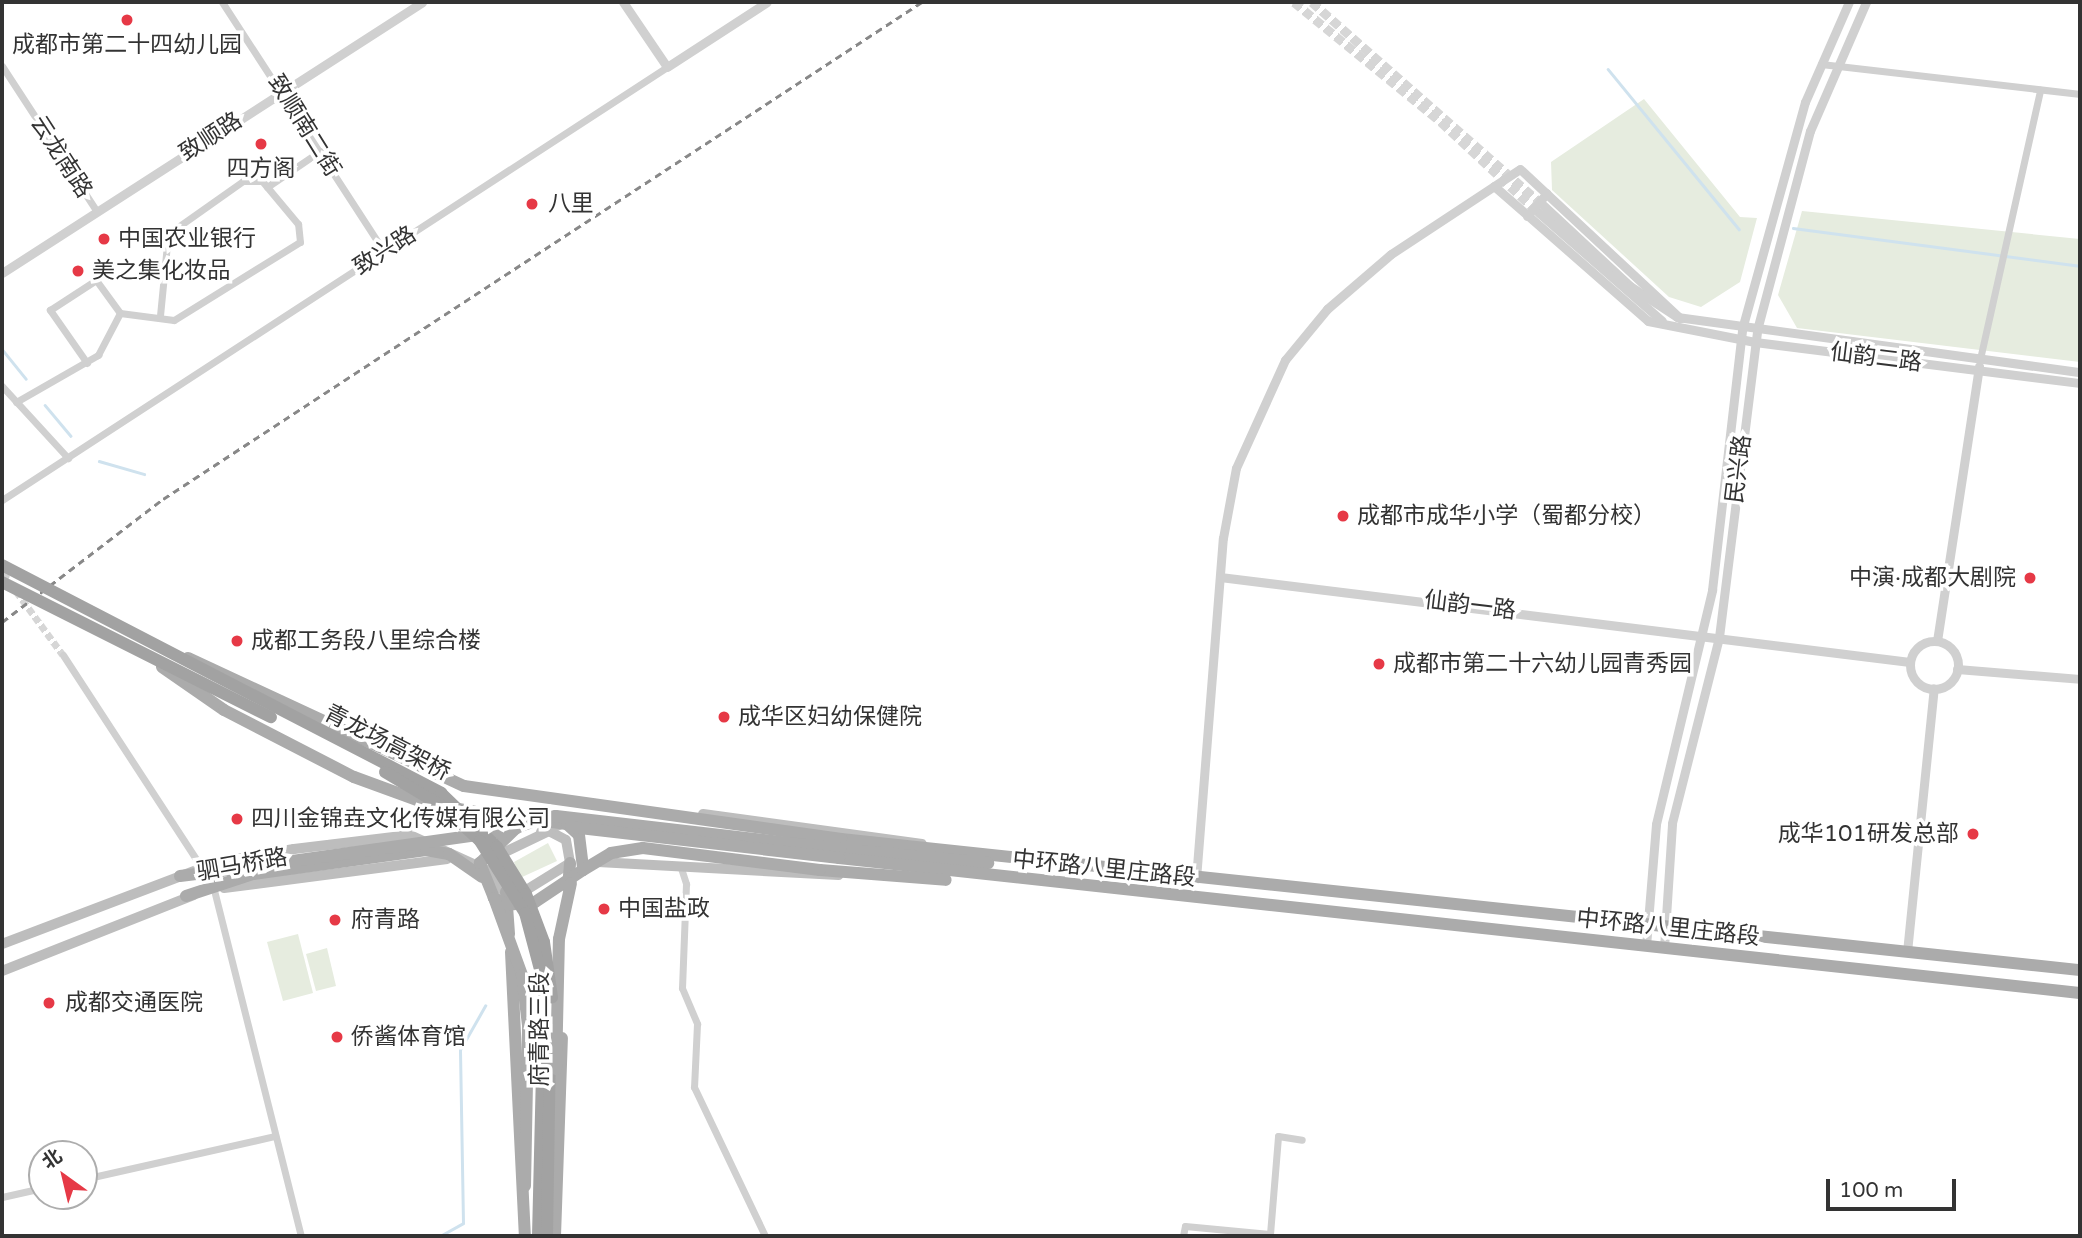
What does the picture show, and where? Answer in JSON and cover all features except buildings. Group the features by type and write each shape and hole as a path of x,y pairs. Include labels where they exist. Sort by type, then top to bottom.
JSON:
{"highway":[{"name":"青龙场高架桥","path":"3,574 165,650 441,793 497,847 526,894 548,964 547,1236"},
{"name":"青龙场高架桥","path":"3,574 159,665 422,793 465,826 494,860 525,913 544,997 538,1236"}],"main road":[{"name":"中环路八里庄路段","path":"165,650 228,671 372,748 464,786 1033,883 2080,993"},
{"name":"中环路八里庄路段","path":"159,665 224,710 354,777 425,803 613,834 840,849 931,847 1044,864 2080,970"},
{"path":"540,826 617,804 900,836 931,847"},
{"path":"525,1203 528,1025 522,975 494,885 503,853 540,826 562,817 840,849 1044,864"},
{"path":"186,896 219,881 515,829 567,824 579,835 583,870"},
{"path":"540,826 566,840 570,863"},
{"path":"515,829 489,847 480,863 508,905 535,902 571,883 583,870 611,852 634,848 821,870 1033,883"},
{"name":"驷马桥路","path":"2,944 202,868 410,835 494,885"},
{"path":"180,876 219,881 426,850 449,854 494,885 528,889 570,863 680,864 815,878 862,873"},
{"name":"府青路三段","path":"555,1236 556,1116 564,1090 560,976 570,863"},
{"path":"556,1116 559,930 571,883"},
{"name":"府青路三段","path":"494,885 518,1027 517,1169 525,1203 524,1236"},
{"name":"驷马桥路","path":"2,971 186,896"}],"street":[{"name":"致顺南二街","path":"222,2 282,90 384,251"},
{"name":"致顺路","path":"2,273 422,2"},
{"path":"624,2 667,67"},
{"name":"致兴路","path":"2,500 767,2"},
{"name":"民兴路","path":"1646,946 1656,824 1703,635 1742,329 1821,64 1849,2"},
{"name":"民兴路","path":"1664,948 1672,823 1719,637 1757,330 1810,131 1835,66 1866,2"},
{"path":"1821,64 2080,94"},
{"name":"云龙南路","path":"2,66 97,212"},
{"path":"1937,641 1980,359 2040,90"},
{"path":"267,187 320,151"},
{"path":"1196,879 1220,577 1236,468 1285,360 1327,309 1391,254 1520,169 1680,318"},
{"path":"120,313 160,315 174,320 196,310 300,243 298,224 256,178 243,181 173,228 160,315"},
{"name":"仙韵二路","path":"1494,186 1631,312 1674,327 1755,342 2080,383"},
{"path":"1527,216 1547,193"},
{"name":"仙韵二路","path":"1674,327 1637,304 1540,208 1640,294 1680,318 1742,329 2080,372"},
{"path":"87,363 50,310 96,280 120,313"},
{"path":"16,402 87,363 120,313"},
{"path":"2,386 68,458"},
{"name":"仙韵一路","path":"1220,577 1910,662"},
{"path":"1937,641 1955,653 1957,669 1949,683 1934,688 1919,683 1910,662 1917,649 1937,641"},
{"path":"63,655 202,868"},
{"path":"1957,669 2080,679"},
{"path":"1907,952 1934,688"},
{"path":"680,864 686,884 682,988 697,1024 694,1087 765,1236"},
{"path":"219,881 275,1136 301,1236"},
{"path":"98,1176 275,1136"},
{"path":"1183,1236 1185,1226 1270,1234 1278,1136 1302,1140"},
{"path":"2,1197 28,1191"}],"shaded area":[{"path":"1644,99 1740,217 1757,218 1740,282 1701,307 1669,297 1552,190 1551,162"},
{"path":"1802,211 2080,239 2080,362 1797,328 1778,295"},
{"path":"548,843 557,861 520,878 514,862"},
{"path":"298,934 313,993 283,1001 267,942"},
{"path":"327,948 336,986 316,991 306,954"}],"waterway":[{"path":"1608,69 1739,229"},
{"path":"1793,228 2080,266"},
{"path":"2,349 26,379"},
{"path":"45,405 71,436"},
{"path":"99,461 144,474"},
{"path":"440,1236 463,1223 460,1050 485,1006"}],"tunnel":[{"path":"1294,2 1441,122 1538,212"},
{"path":"1312,2 1543,205"},
{"path":"16,591 63,655"}],"railway":[{"path":"2,622 163,499 922,2"}],"place":[{"name":"成都市第二十四幼儿园","path":"127,20"},
{"name":"四方阁","path":"261,144"},
{"name":"八里","path":"532,204"},
{"name":"中国农业银行","path":"104,239"},
{"name":"美之集化妆品","path":"78,271"},
{"name":"成都市成华小学（蜀都分校）","path":"1343,516"},
{"name":"中演·成都大剧院","path":"2030,578"},
{"name":"成都工务段八里综合楼","path":"237,641"},
{"name":"成都市第二十六幼儿园青秀园","path":"1379,664"},
{"name":"成华区妇幼保健院","path":"724,717"},
{"name":"四川金锦垚文化传媒有限公司","path":"237,819"},
{"name":"成华101研发总部","path":"1973,834"},
{"name":"中国盐政","path":"604,909"},
{"name":"府青路","path":"335,920"},
{"name":"成都交通医院","path":"49,1003"},
{"name":"侨酱体育馆","path":"337,1037"}]}
